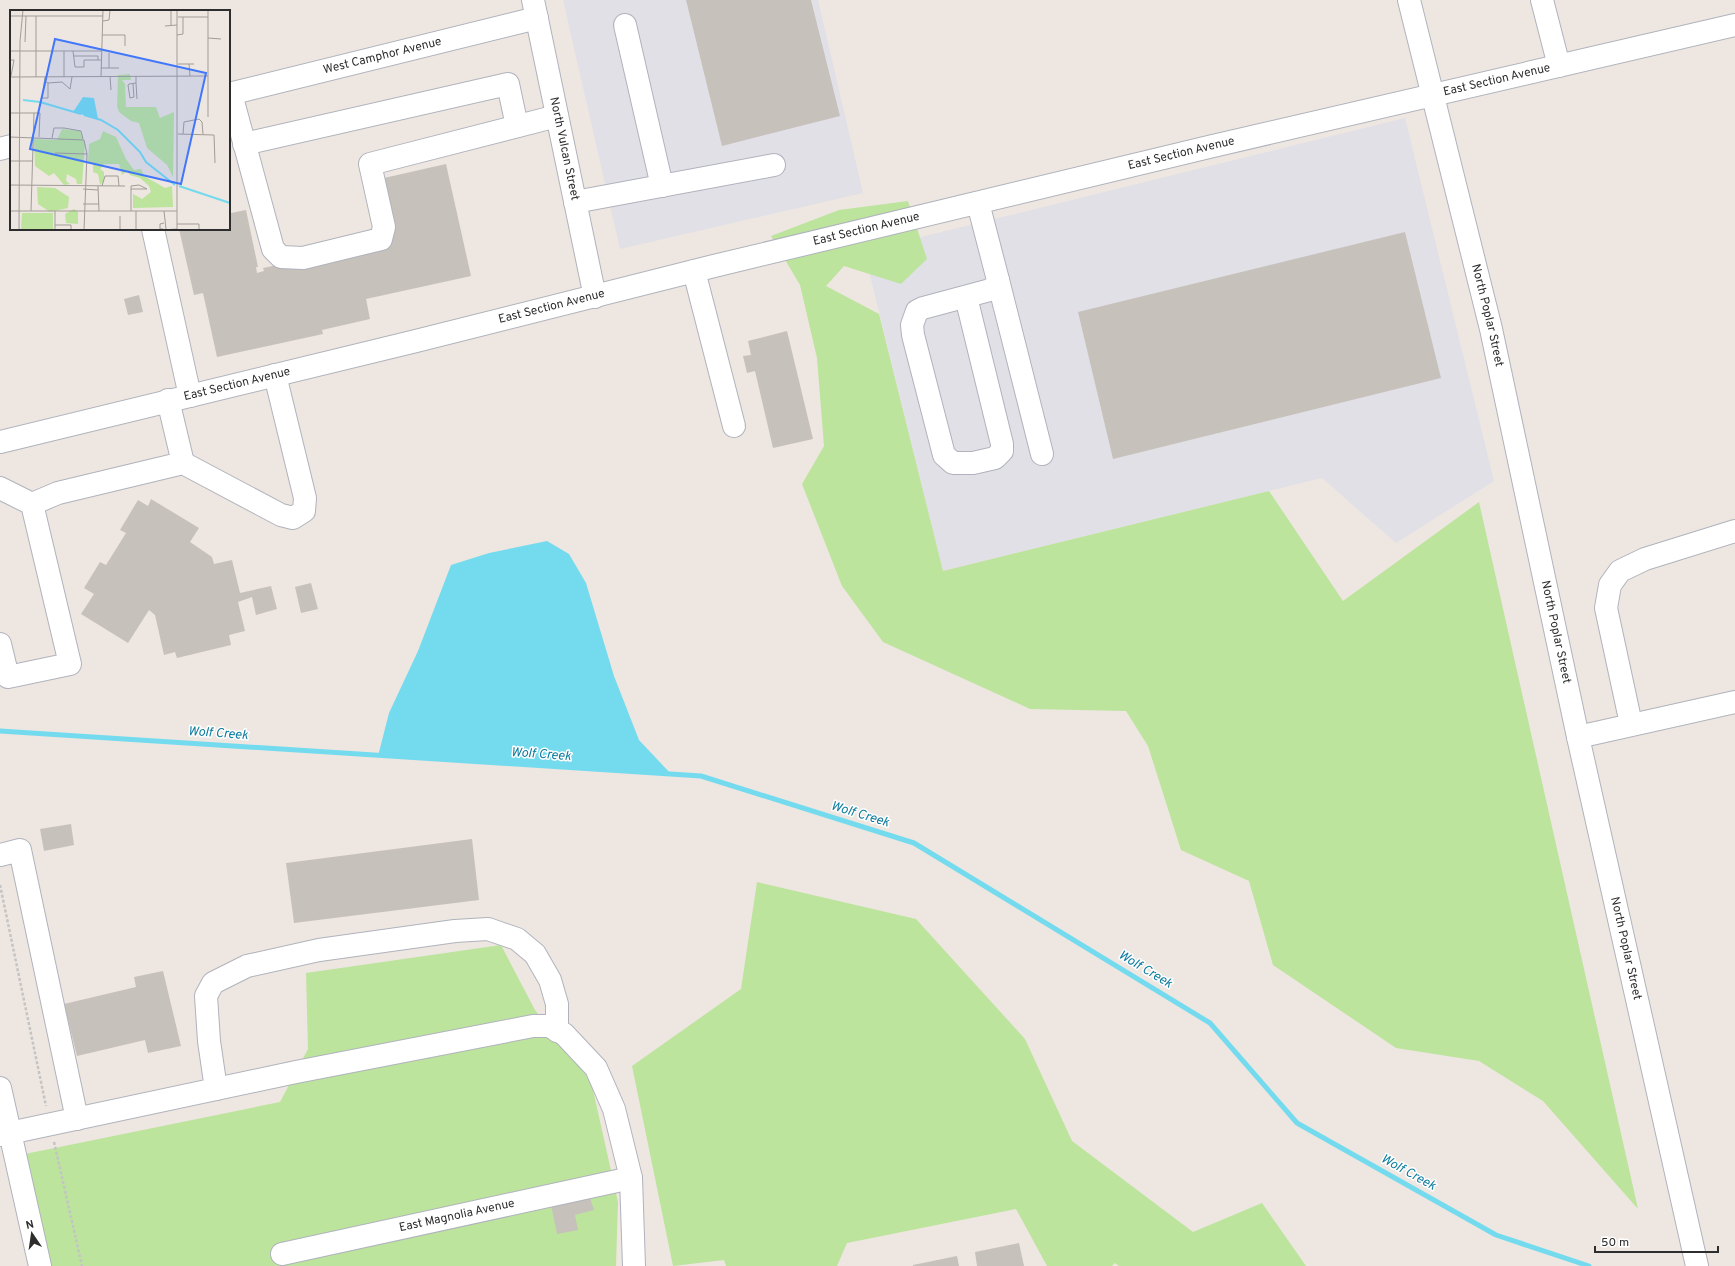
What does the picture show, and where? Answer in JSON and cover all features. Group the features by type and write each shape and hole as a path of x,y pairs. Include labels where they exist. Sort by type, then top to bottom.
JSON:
{"street":[{"name":"North Poplar Street","path":"1409,0 1491,328 1578,737 1697,1266"},
{"path":"1542,0 1559,66"},
{"name":"West Camphor Avenue","path":"230,94 535,9"},
{"name":"North Vulcan Street","path":"535,9 595,297"},
{"path":"625,25 662,186"},
{"name":"East Section Avenue","path":"0,442 1213,146 1735,25"},
{"path":"244,144 508,84 517,126"},
{"path":"230,94 273,249 281,257 302,258 381,239 384,226 370,164 557,116"},
{"path":"0,149 10,146"},
{"path":"575,202 774,165"},
{"path":"978,203 1042,454"},
{"path":"153,230 190,396"},
{"path":"694,272 734,426"},
{"path":"966,297 1002,444 1002,451 995,458 962,464 953,463 944,455 913,335 912,325 917,311 994,288 998,280"},
{"path":"0,488 32,504 58,493 183,463 281,515 293,518 304,511 305,498 275,375"},
{"path":"168,400 183,463"},
{"path":"0,644 8,677 70,664 32,504"},
{"path":"1631,724 1606,608 1610,585 1620,570 1645,559 1735,531"},
{"path":"1578,737 1735,702"},
{"path":"10,853 76,1119"},
{"path":"216,1089 208,1042 206,996 213,983 247,966 319,950 455,931 488,929 516,939 535,954 550,980 557,1004 557,1031"},
{"path":"5,1134 216,1089 533,1026 549,1026 564,1034 596,1068 614,1109 631,1178 634,1266"},
{"path":"0,1088 5,1134 40,1266"},
{"name":"East Magnolia Avenue","path":"282,1254 631,1178"}],"path":[{"path":"0,885 50,1125 82,1266"}],"shaded area":[{"path":"563,0 818,0 863,193 620,249"},
{"path":"1405,118 1494,481 1396,543 1322,478 943,571 864,251"}],"green space":[{"path":"908,201 927,259 901,284 844,266 826,286 879,314 943,571 1269,491 1343,601 1479,502 1638,1209 1543,1101 1479,1061 1396,1048 1273,965 1249,881 1181,850 1148,746 1126,711 1030,709 883,642 842,586 802,484 824,446 817,358 800,285 771,236 839,210"},
{"path":"757,882 916,919 1025,1039 1072,1141 1193,1232 1262,1203 1306,1266 1119,1266 1115,1263 1112,1266 1047,1266 1016,1209 847,1243 837,1266 726,1266 724,1260 673,1266 632,1066 741,989"},
{"path":"501,945 535,1010 591,1081 618,1202 616,1266 52,1266 25,1154 280,1102 308,1049 306,973"}],"water":[{"path":"547,541 569,554 586,583 614,676 639,740 671,774 378,756 389,713 418,651 451,565 489,553"}],"building":[{"path":"686,0 811,0 840,116 722,146"},
{"path":"446,164 471,276 366,299 370,319 322,330 323,334 217,357 203,293 194,295 179,230 230,230 230,212 231,213 246,210 258,267 256,267 257,273 264,271 263,268 383,243 395,224 384,178"},
{"path":"1405,232 1441,378 1113,459 1078,312"},
{"path":"139,295 143,312 128,315 124,299"},
{"path":"787,331 813,439 773,448 755,371 747,373 743,356 751,355 748,341"},
{"path":"151,499 199,528 190,542 212,557 214,564 232,560 240,593 271,586 277,609 256,615 252,597 238,602 245,631 229,635 231,645 177,658 175,652 164,655 155,615 149,610 128,643 81,614 94,594 84,588 100,562 106,565 126,533 120,530 138,500 148,506"},
{"path":"311,583 318,609 301,613 295,587"},
{"path":"71,824 74,845 44,851 40,829"},
{"path":"472,839 479,900 294,923 286,863"},
{"path":"163,971 181,1046 148,1053 145,1040 77,1056 64,1004 136,987 134,977"},
{"path":"561,1182 563,1191 586,1186 594,1210 575,1215 578,1230 557,1234 547,1185"},
{"path":"1019,1243 1024,1266 977,1266 975,1252"},
{"path":"957,1256 959,1266 913,1266 913,1265"}],"waterway":[{"name":"Wolf Creek","path":"0,731 701,776 914,843 1210,1023 1297,1123 1496,1235 1589,1266"}]}
